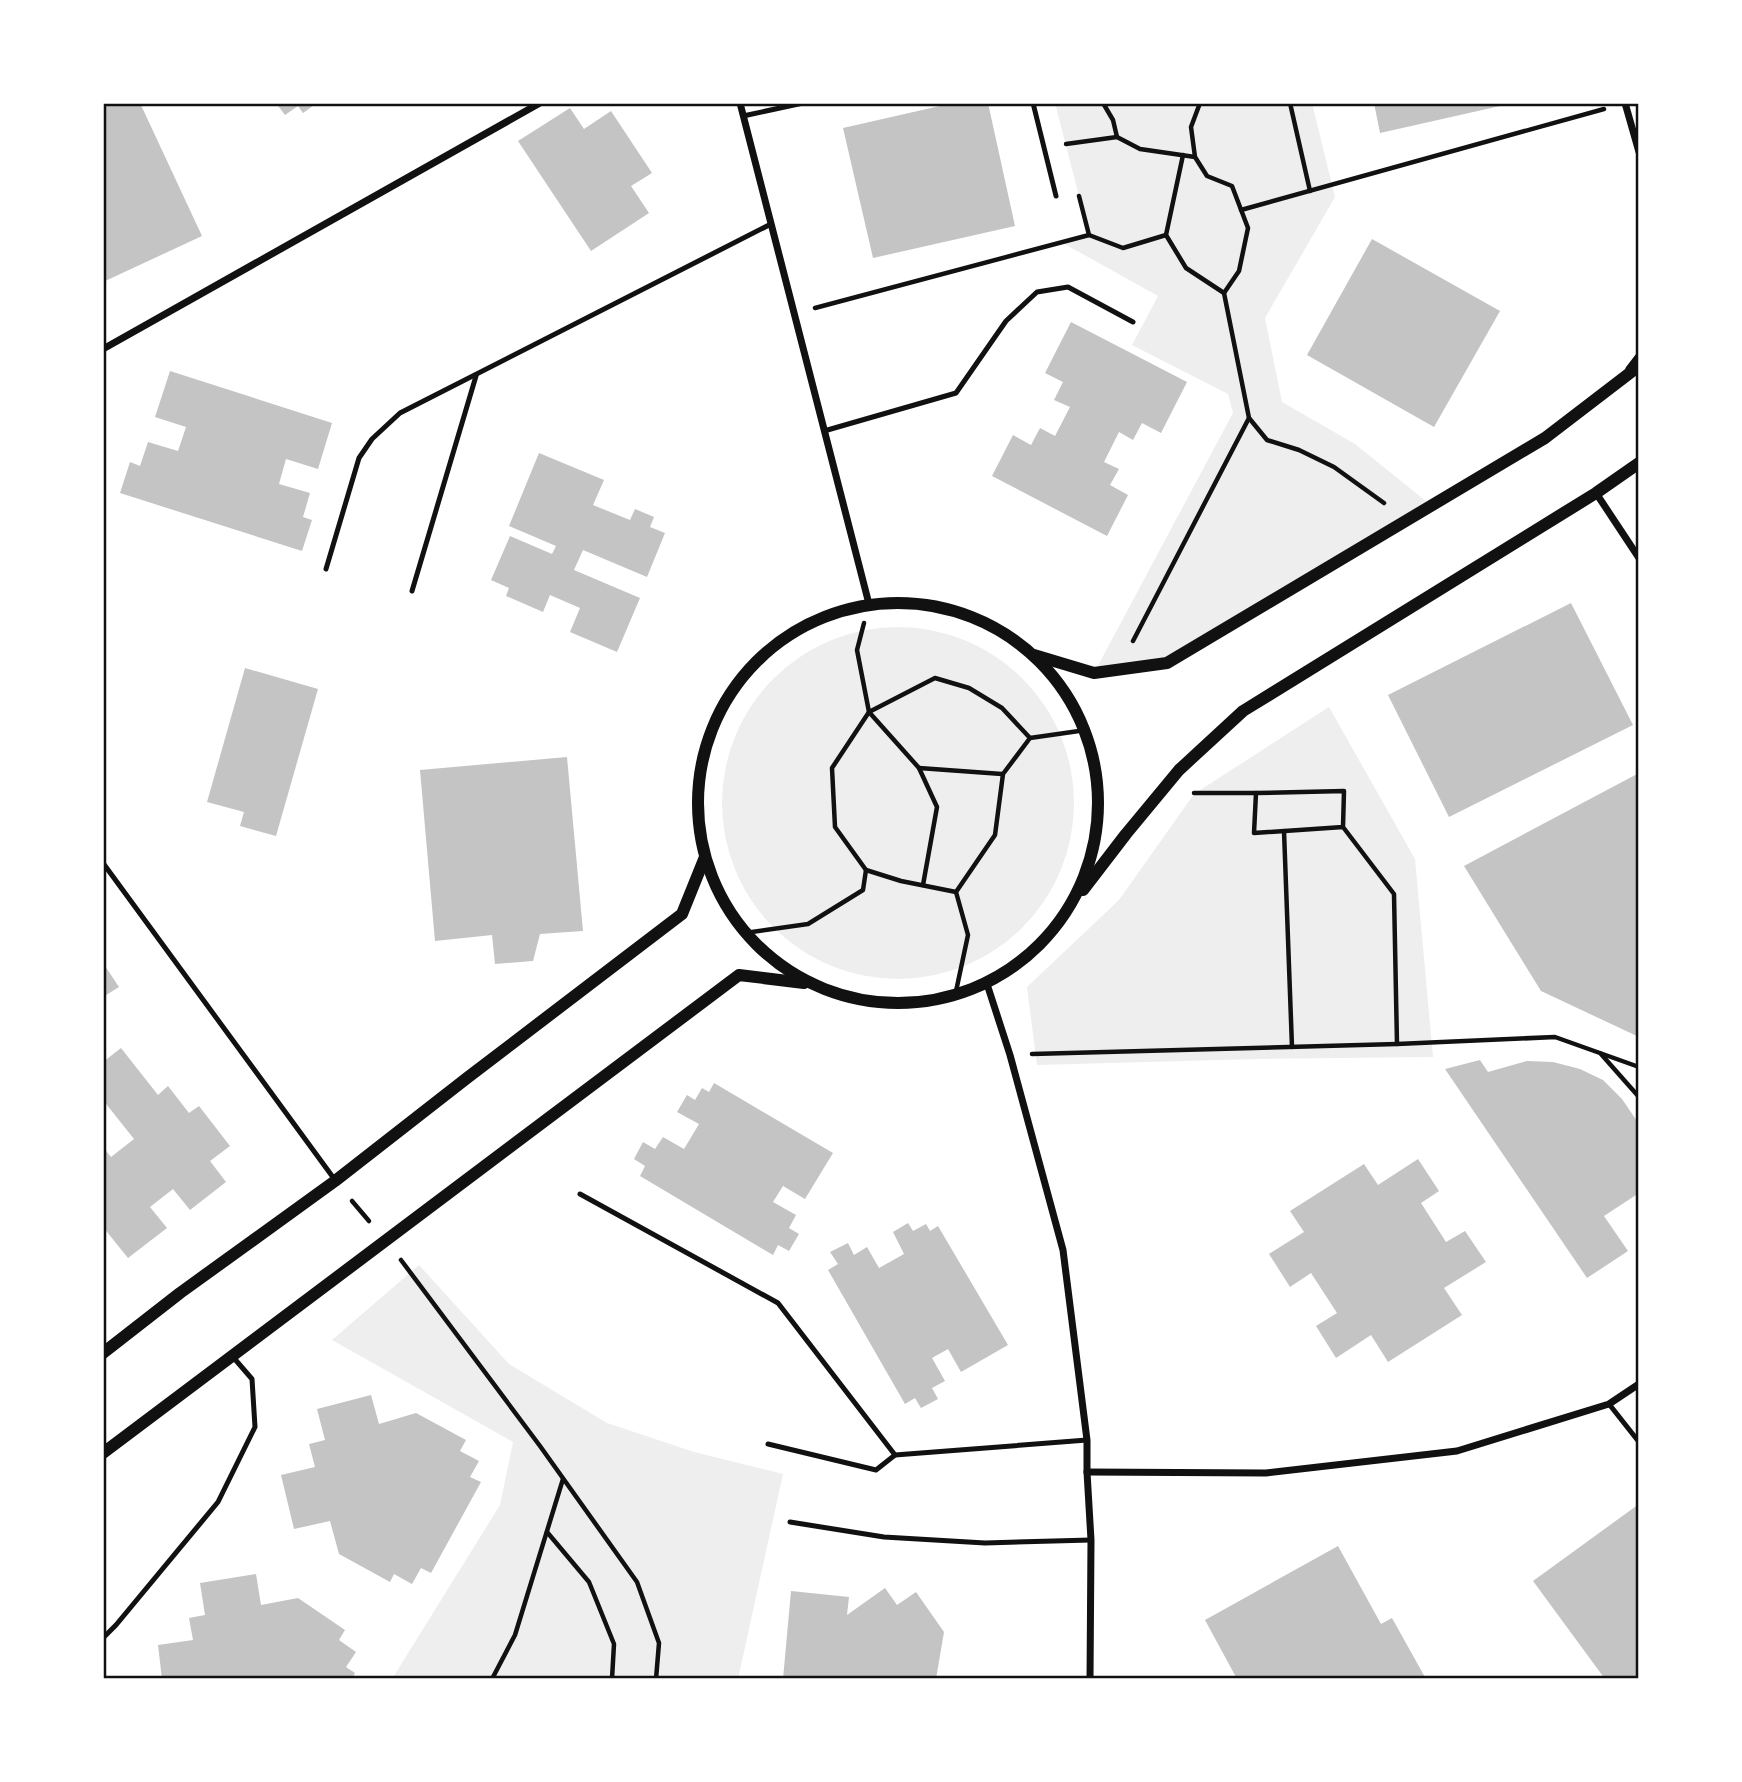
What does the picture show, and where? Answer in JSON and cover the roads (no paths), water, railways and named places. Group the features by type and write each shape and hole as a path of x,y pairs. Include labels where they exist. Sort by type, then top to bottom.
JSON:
{"street":[{"path":"103,349 540,103"},
{"path":"740,103 869,604"},
{"path":"1625,103 1639,152"},
{"path":"1624,377 1639,356"},
{"path":"1034,655 1094,673 1167,663 1545,438 1639,366"},
{"path":"1074,902 1095,846 1099,788 1086,730 1064,690 1034,655 985,622 928,605 869,604 804,625 750,666 713,723 697,790 705,857 720,897 745,933 775,962 810,983 857,999 906,1004 956,996 987,984 1037,949 1180,770 1243,711 1596,493 1639,463"},
{"path":"1596,493 1639,558"},
{"path":"103,1353 180,1293 335,1181 682,914 705,857"},
{"path":"103,1453 739,975 810,983"},
{"path":"987,984 1010,1055 1063,1250 1087,1440 1091,1540 1090,1679"},
{"path":"1087,1472 1266,1473 1457,1451 1609,1404 1639,1384"}],"lane":[{"path":"743,116 803,103"},
{"path":"1033,103 1056,196"},
{"path":"326,569 359,458 372,439 400,413 771,224"},
{"path":"824,431 956,393 1006,321 1037,292 1068,287 1133,322"},
{"path":"412,591 476,374"},
{"path":"103,863 335,1181"},
{"path":"580,1194 778,1303 895,1455"},
{"path":"103,1638 218,1502 255,1427 252,1379 233,1357"},
{"path":"1609,1404 1639,1442"},
{"path":"768,1444 876,1470 895,1455 1087,1440"},
{"path":"790,1522 884,1537 960,1542 1091,1540"}]}
